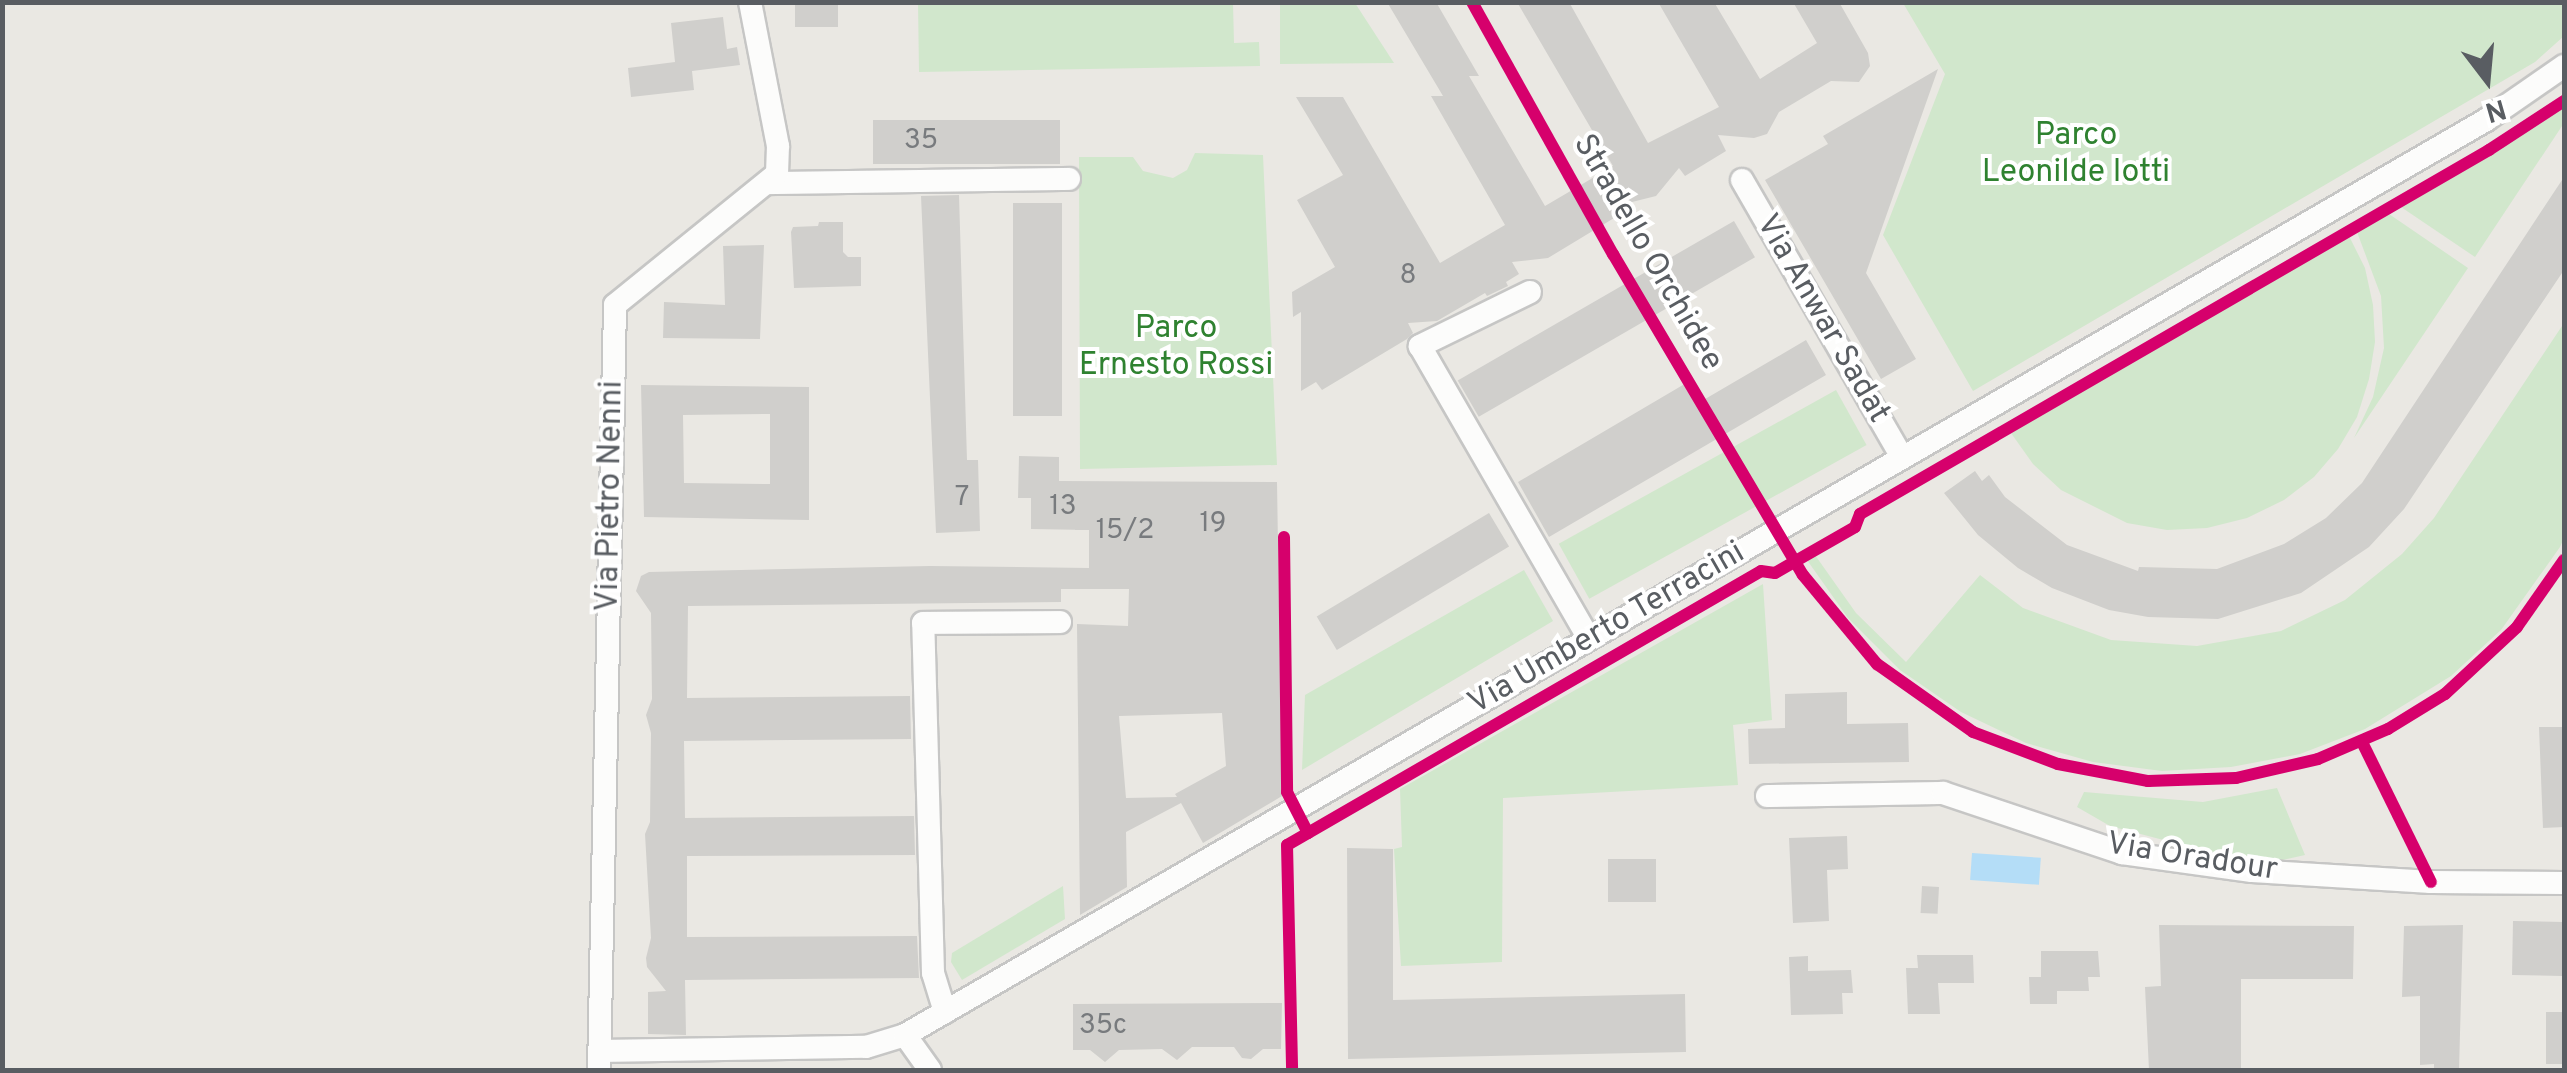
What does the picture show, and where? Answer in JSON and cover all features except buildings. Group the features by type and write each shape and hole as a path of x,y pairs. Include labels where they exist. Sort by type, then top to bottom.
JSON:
{"street":[{"path":"750,2 778,146 776,174 770,183"},
{"name":"Via Umberto Terracini","path":"599,1061 866,1047 905,1036 2486,120 2564,66"},
{"path":"770,183 1069,178"},
{"name":"Via Anwar Sadat","path":"1742,180 1902,457"},
{"name":"Via Pietro Nenni","path":"599,1061 614,305 770,183"},
{"path":"1530,292 1420,346 1589,639"},
{"path":"945,1012 933,974 923,623 1060,622"},
{"name":"Via Oradour","path":"1767,796 1943,793 2122,853 2252,871 2431,882 2564,883"},
{"path":"905,1036 916,1070"},
{"path":"905,1036 930,1070"}],"green space":[{"path":"918,3 1233,3 1234,43 1259,42 1260,66 919,72"},
{"path":"1280,3 1355,3 1394,63 1280,64"},
{"name":"Parco Leonilde Iotti","path":"1903,3 2564,3 2564,36 2535,62 1973,391 1883,235 1945,74"},
{"path":"2564,108 2564,123 2475,257 2401,207"},
{"name":"Parco Ernesto Rossi","path":"1195,153 1263,155 1277,465 1080,469 1079,157 1133,157 1143,171 1173,178 1187,170"},
{"path":"2389,214 2468,268 2354,438 2373,397 2384,348 2381,296 2357,232"},
{"path":"2349,236 2365,268 2373,305 2375,342 2369,379 2357,417 2338,449 2314,477 2284,500 2247,518 2207,528 2167,530 2127,523 2061,490 2033,464 2011,433"},
{"path":"2564,323 2564,538 2560,547 2501,630 2451,676 2365,729 2300,754 2231,767 2162,771 2093,762 2026,743 1961,712 1900,670 1848,618 1807,560 1815,555 1856,613 1906,662 1980,575 2023,608 2111,640 2197,646 2281,631 2345,600 2402,554 2434,518"},
{"path":"1836,390 1867,445 1589,599 1559,544"},
{"path":"1524,570 1553,621 1302,770 1305,695"},
{"path":"1763,584 1772,720 1733,725 1738,785 1503,798 1502,962 1401,966 1394,849 1402,847 1400,789"},
{"path":"2277,788 2305,855 2282,860 2213,853 2110,826 2077,807 2084,792 2203,802"},
{"path":"1063,886 1065,919 962,980 951,962 952,953"}],"water":[{"path":"1972,853 2041,858 2039,885 1970,880"}],"cycle path":[{"name":"Stradello Orchidee","path":"1472,2 1613,254 1803,575 1877,664 1973,732 2058,764 2148,781 2236,778 2318,759 2388,729 2445,694 2517,627 2564,560"},
{"path":"1308,833 1761,571 1775,573 1855,527 1860,514 2489,150 2564,101"},
{"path":"1284,537 1287,792 1308,833 1287,845 1292,1070"},
{"path":"2362,742 2431,882"}]}
